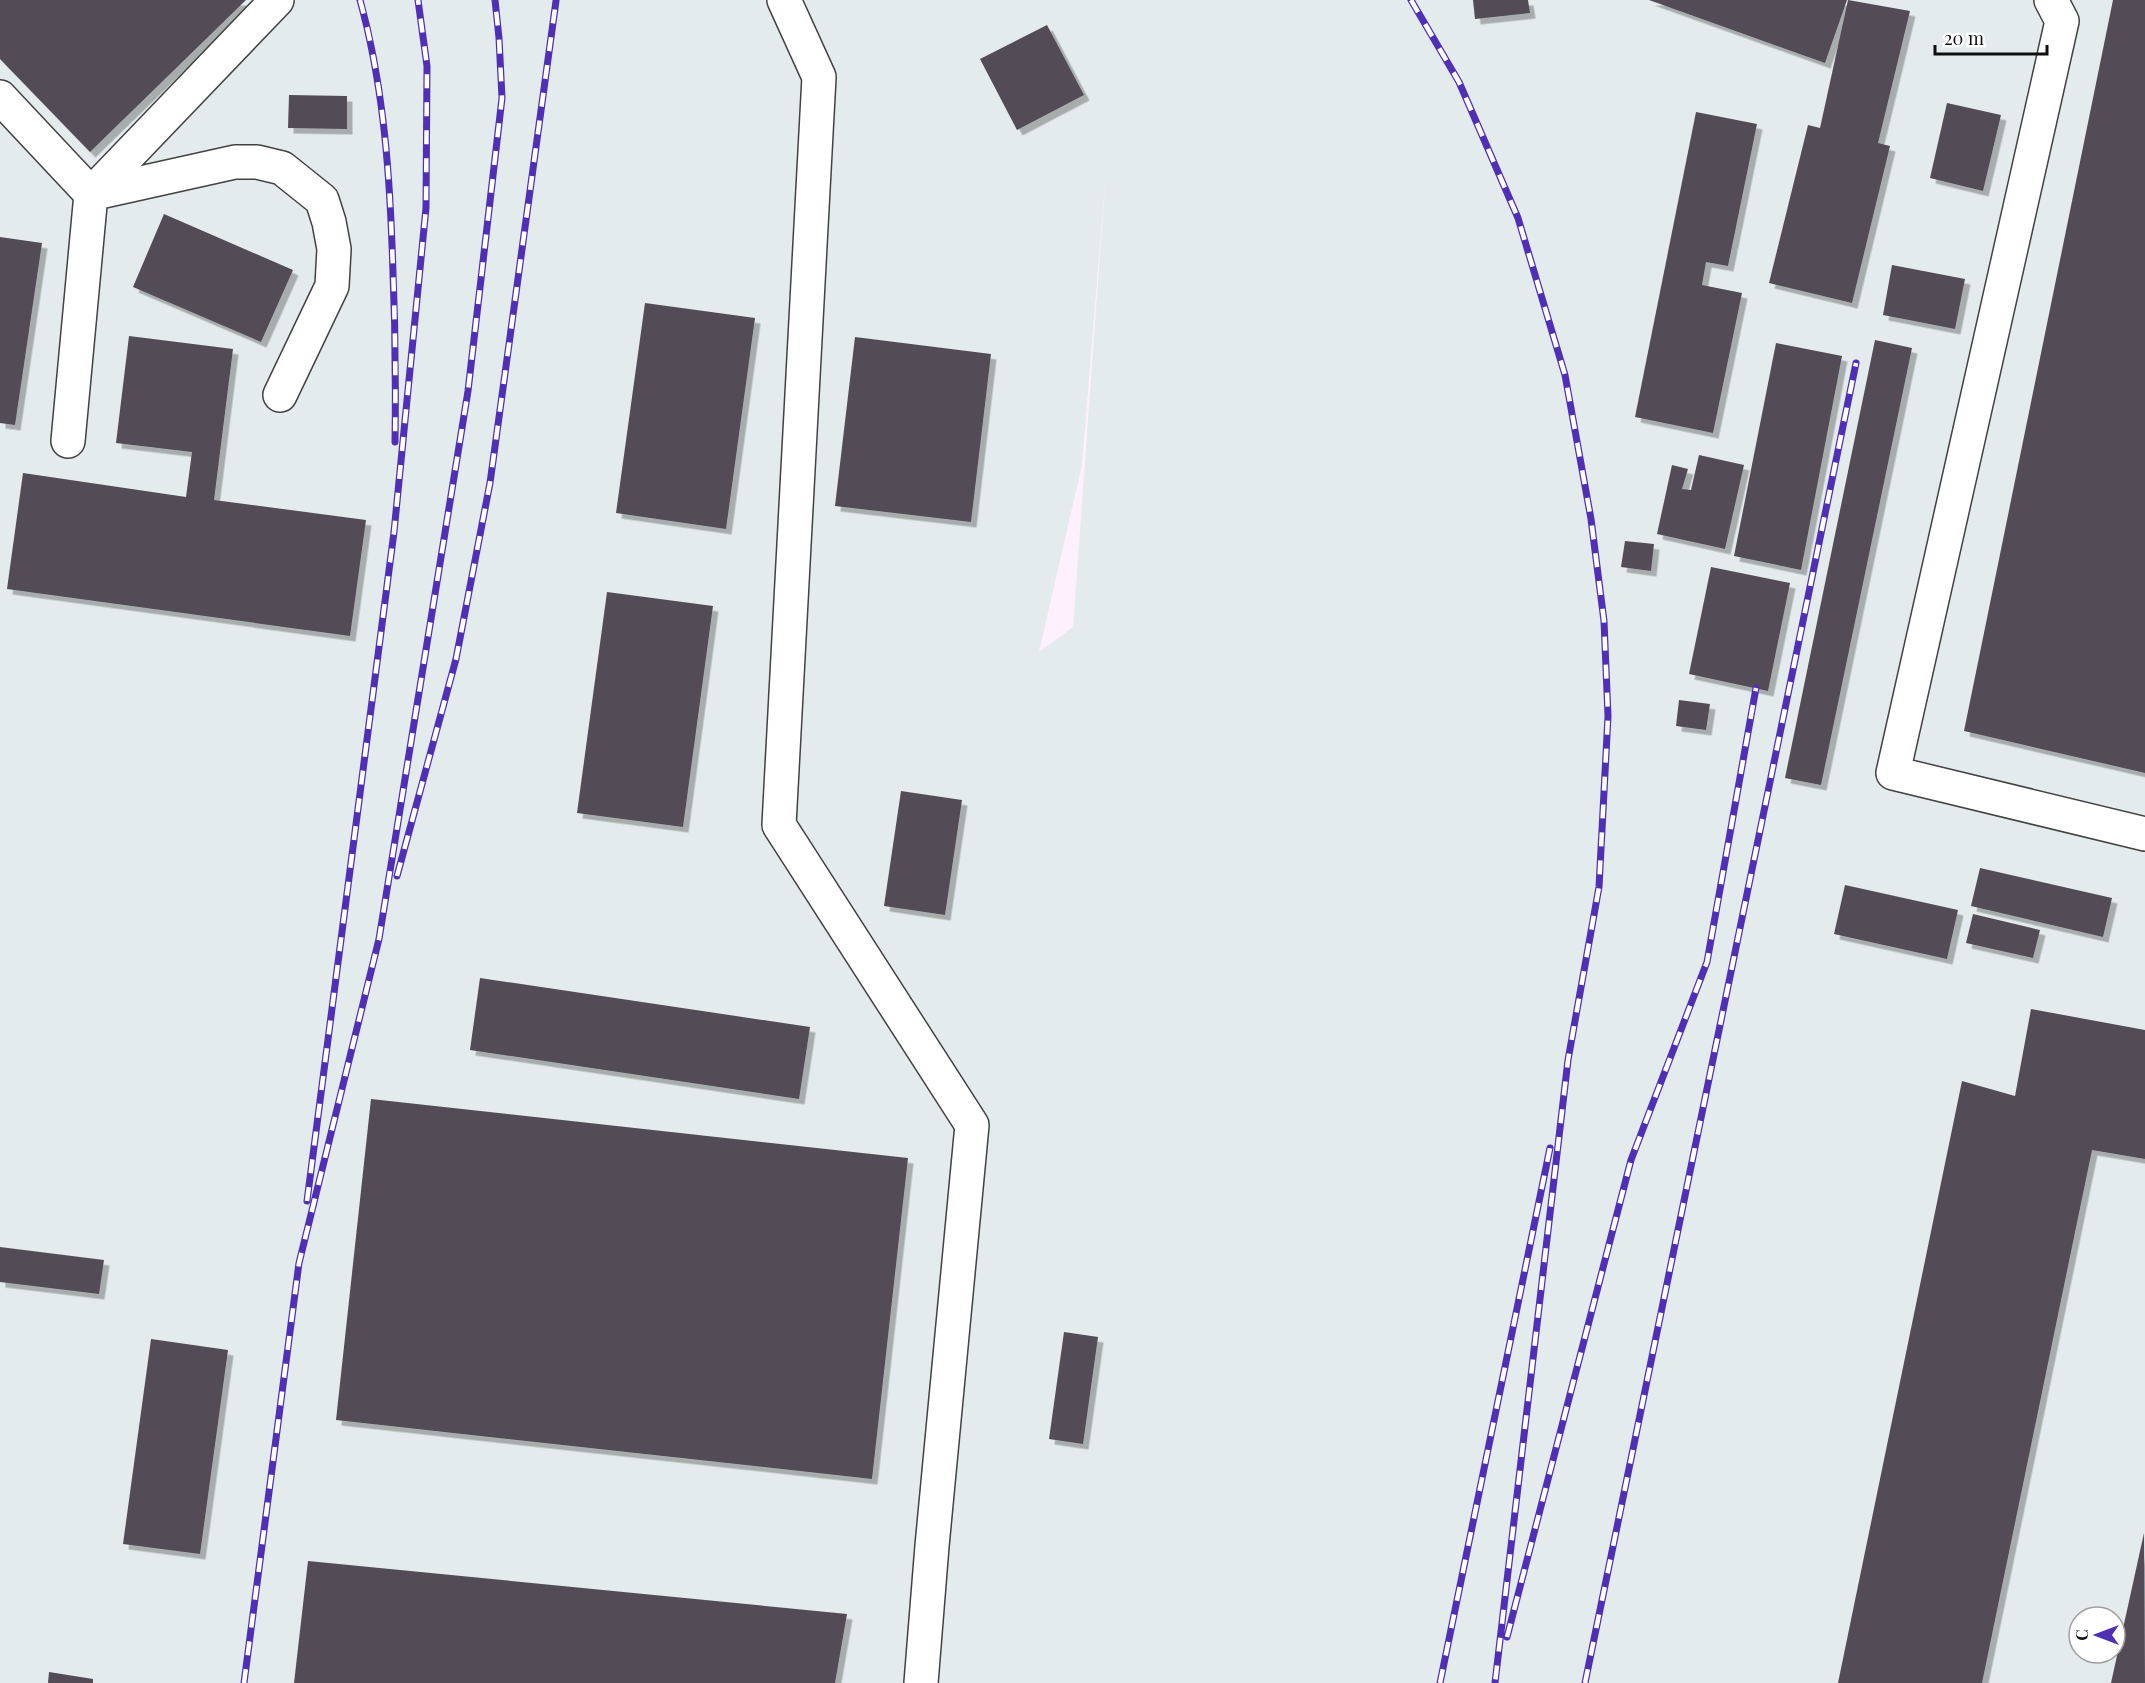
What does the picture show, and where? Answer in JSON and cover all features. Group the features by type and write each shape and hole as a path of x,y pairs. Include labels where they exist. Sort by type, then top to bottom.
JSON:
{"lane":[{"path":"68,441 91,194 277,0"},
{"path":"784,0 819,77 779,825 972,1125 921,1683"},
{"path":"2050,0 2062,21 1893,773 2145,834"},
{"path":"0,97 91,194"},
{"path":"91,194 236,162 257,162 282,168 322,200 334,249 332,286 280,395"}],"shaded area":[{"path":"0,0 2145,0 2145,1683 0,1683","holes":["1106,171 1073,627 1039,652 1082,465"]}],"building":[{"path":"0,0 246,0 90,152 0,59"},
{"path":"1473,0 1528,0 1530,13 1475,19"},
{"path":"1649,0 1847,0 1825,63"},
{"path":"1848,0 1910,11 1878,143 1890,146 1852,303 1769,283 1808,125 1820,128"},
{"path":"2113,0 2145,0 2145,773 1964,731"},
{"path":"1047,25 1084,95 1017,130 980,59"},
{"path":"289,95 347,96 347,129 288,128"},
{"path":"1947,103 2001,115 1983,191 1930,178"},
{"path":"1696,112 1757,124 1728,266 1706,262 1702,285 1742,293 1713,433 1635,417"},
{"path":"164,214 293,270 261,342 133,287"},
{"path":"0,237 42,243 15,425 0,423"},
{"path":"1892,265 1965,279 1955,329 1883,315"},
{"path":"645,303 755,318 726,529 616,513"},
{"path":"129,336 233,349 214,500 366,520 350,636 7,589 23,473 186,497 192,452 116,443"},
{"path":"855,337 991,354 971,522 835,506"},
{"path":"1875,340 1912,348 1821,785 1785,778"},
{"path":"1776,343 1842,356 1801,570 1734,556"},
{"path":"1699,455 1744,465 1725,549 1657,534 1672,465 1688,469 1682,489 1691,490"},
{"path":"1625,541 1654,544 1651,571 1621,567"},
{"path":"1711,567 1790,583 1768,691 1689,674"},
{"path":"607,592 713,606 683,827 577,813"},
{"path":"1679,700 1710,704 1706,730 1676,726"},
{"path":"901,791 962,800 945,915 884,906"},
{"path":"1980,868 2112,898 2103,937 1971,906"},
{"path":"1845,885 1958,910 1947,959 1834,934"},
{"path":"1973,914 2040,930 2033,958 1966,943"},
{"path":"480,978 810,1027 799,1099 470,1050"},
{"path":"2031,1009 2145,1030 2145,1159 2092,1150 1982,1683 1838,1683 1962,1081 2015,1096"},
{"path":"371,1099 908,1158 872,1479 336,1420"},
{"path":"0,1247 104,1260 99,1294 0,1282"},
{"path":"1064,1332 1098,1337 1083,1444 1049,1439"},
{"path":"151,1339 228,1350 200,1554 123,1544"},
{"path":"2144,1533 2145,1683 2111,1683 2115,1665 2127,1665 2127,1610"},
{"path":"308,1561 847,1614 835,1683 294,1683"},
{"path":"49,1672 93,1679 93,1683 48,1683"}],"railway":[{"path":"360,0 379,91 389,183 395,319 395,442"},
{"path":"307,1201 394,532 426,208 427,66 418,0"},
{"path":"244,1683 299,1263 379,939 468,391 502,98 495,0"},
{"path":"1411,0 1459,82 1518,218 1565,375 1591,519 1604,621 1608,716 1599,887 1568,1060 1495,1683"},
{"path":"397,876 456,659 490,483 556,1"},
{"path":"1585,1683 1856,363"},
{"path":"1507,1637 1631,1160 1707,962 1756,688"},
{"path":"1440,1683 1550,1148"}]}
